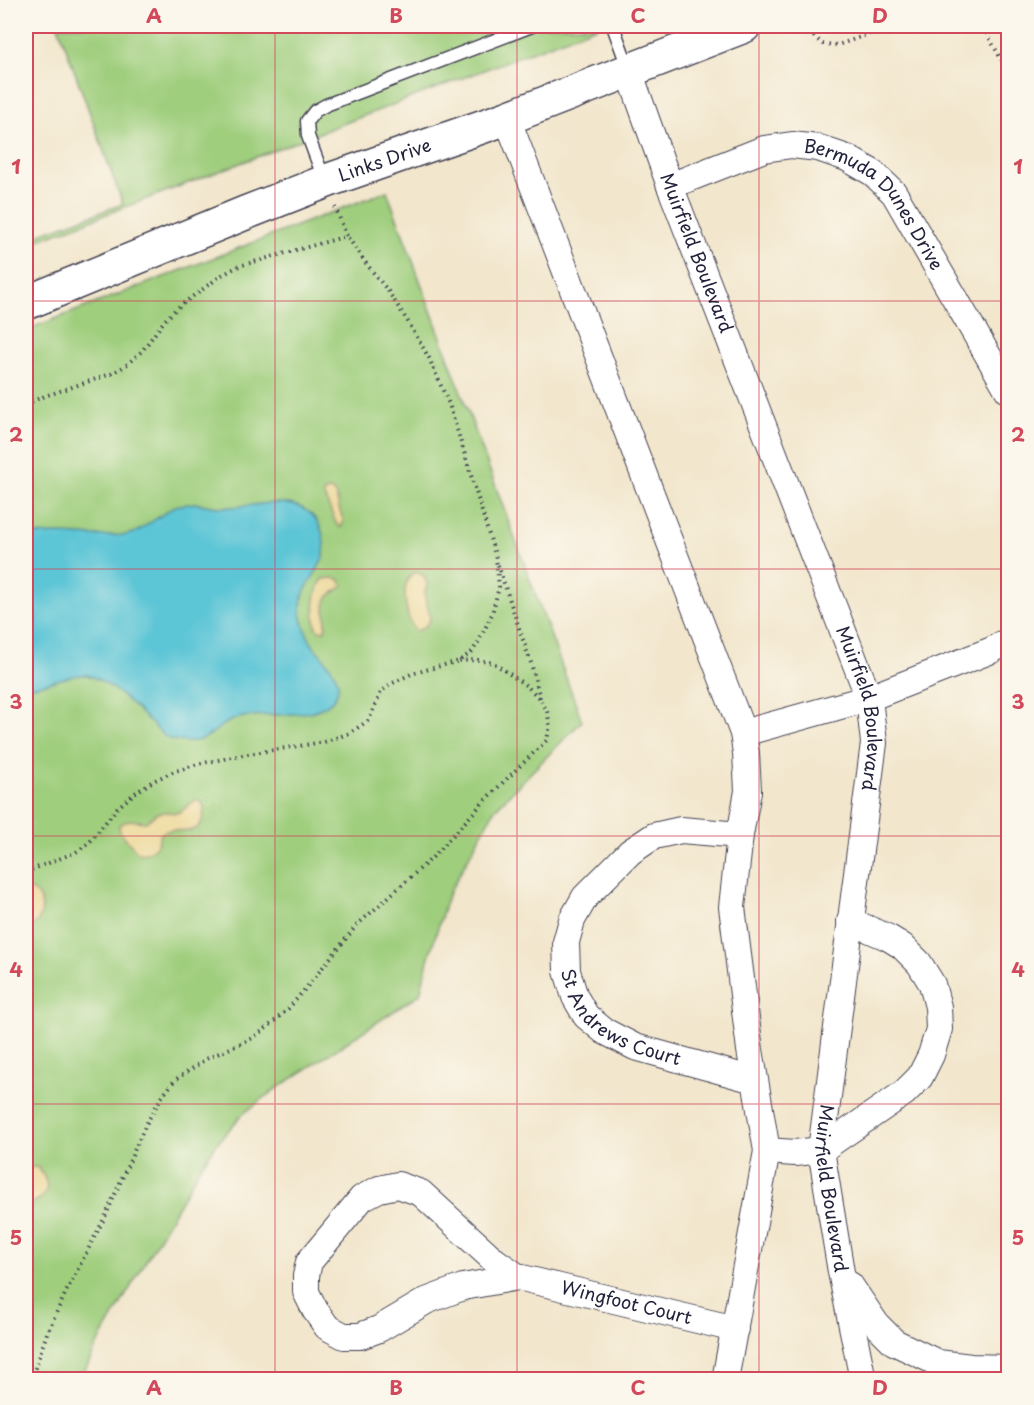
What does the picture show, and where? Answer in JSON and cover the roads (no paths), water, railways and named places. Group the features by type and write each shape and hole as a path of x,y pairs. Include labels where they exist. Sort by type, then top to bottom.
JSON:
{"street":[{"name":"Links Drive","path":"26,303 244,213 507,118 744,26"},
{"name":"Muirfield Boulevard","path":"629,71 670,186 869,698 874,743 821,1150 863,1380"},
{"path":"507,118 743,733 748,791 740,835 732,907 754,1080 768,1151 725,1380"},
{"name":"Bermuda Dunes Drive","path":"670,186 764,149 792,145 818,148 847,158 873,172 894,193 1008,390"},
{"path":"743,733 869,698 992,650 1008,641"},
{"name":"St Andrews Court","path":"740,835 681,830 654,836 630,852 585,897 572,920 566,942 567,971 575,997 585,1016 604,1031 635,1047 754,1080"},
{"path":"768,1151 795,1153 821,1150 904,1093 920,1077 931,1055 939,1029 938,1007 932,984 919,963 902,946 850,921"},
{"name":"Wingfoot Court","path":"518,1277 453,1290 426,1301 379,1329 360,1336 344,1336 327,1327 306,1292 309,1262 362,1198 379,1189 398,1185 421,1193 495,1261 518,1277 735,1329"},
{"path":"842,1272 877,1325 894,1342 938,1363 1008,1368"}],"lane":[{"path":"325,182 308,136 307,121 315,111 532,26"},
{"path":"613,26 629,71"}],"water":[{"path":"194,503 214,507 232,507 281,503 303,509 317,520 322,534 324,554 304,594 301,613 311,643 336,676 338,690 335,697 319,709 308,712 242,717 226,723 204,738 183,742 166,737 120,694 96,678 82,675 26,687 26,535 126,535 136,532 175,506"}]}
